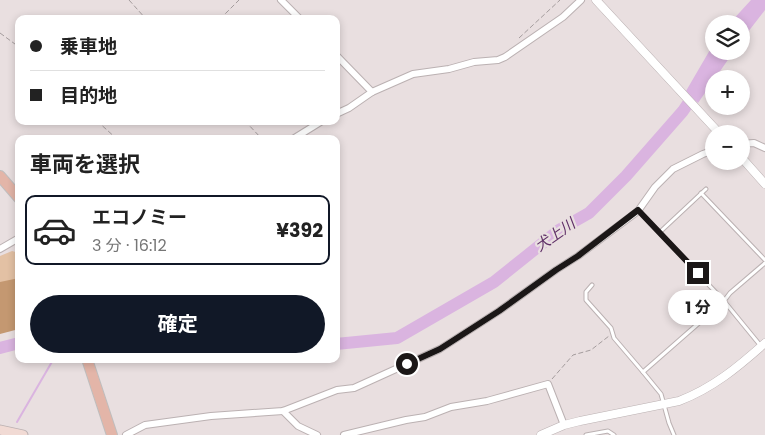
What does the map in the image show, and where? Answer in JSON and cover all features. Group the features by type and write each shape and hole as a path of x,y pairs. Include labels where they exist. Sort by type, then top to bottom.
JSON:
{"main road":[{"path":"0,176 15,193"},
{"path":"89,363 112,433"},
{"path":"0,430 19,434"}],"street":[{"path":"281,0 296,15"},
{"path":"340,112 372,92 413,74 474,62 498,60 505,57 563,17 581,0"},
{"path":"596,0 712,125"},
{"path":"340,59 372,92"},
{"path":"299,135 316,125"},
{"path":"750,143 765,148"},
{"path":"126,435 145,425 211,416 283,411 338,390 354,388 440,349 578,256 638,210 655,188 674,169 705,153"},
{"path":"750,167 765,184"},
{"path":"0,249 15,240"},
{"path":"541,435 564,425 679,402 708,389 720,381 763,344"},
{"path":"344,435 425,417 451,407 487,401 548,384 564,425"},
{"path":"283,411 298,426 317,435"}],"lane":[{"path":"660,232 706,189"},
{"path":"643,372 724,302 730,293 765,262 702,193"},
{"path":"638,210 763,344"},
{"path":"592,285 586,292 586,300 611,328 614,338 662,394 674,435"},
{"path":"586,435 608,431 614,435"}],"path":[{"path":"129,0 142,15"},
{"path":"224,15 239,0"},
{"path":"520,38 560,0"},
{"path":"0,33 15,44"},
{"path":"101,125 113,135"},
{"path":"249,125 258,135"},
{"path":"548,384 573,356 591,350 612,334"}],"shaded area":[{"path":"751,0 765,0 765,10 750,29 750,15 737,15"},
{"path":"705,58 705,60 728,60 721,70 705,70 705,93 698,103 686,91"},
{"path":"12,251 15,252 15,302 0,300 0,256"},
{"path":"15,279 15,330 0,334 0,282"}],"waterway":[{"name":"犬上川","path":"340,344 397,338 494,282 559,230 589,213 626,176 683,111 697,90"},
{"name":"犬上川","path":"0,348 15,344"},
{"path":"17,422 51,363"}],"route":[{"path":"407,364 440,349 499,311 578,256 638,210 698,273"}]}
